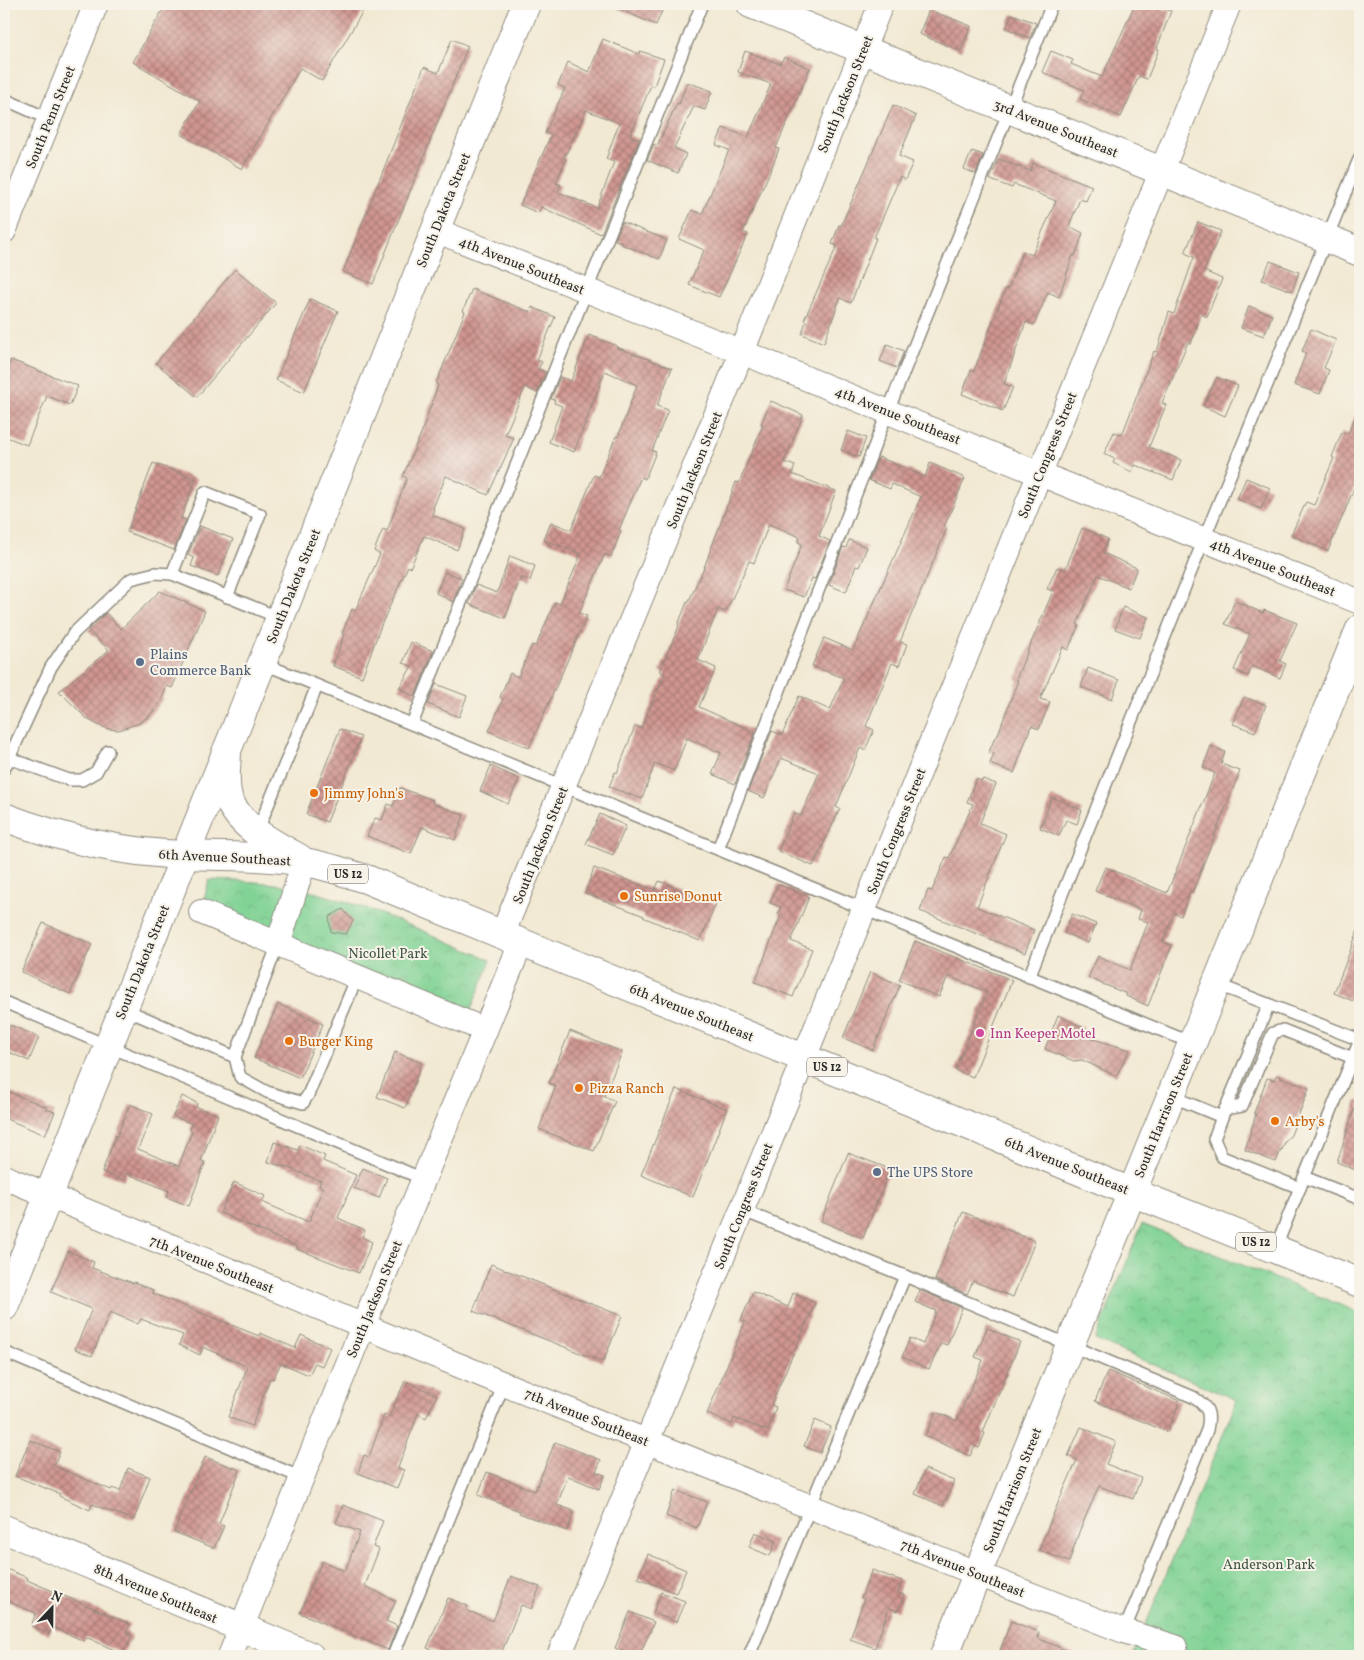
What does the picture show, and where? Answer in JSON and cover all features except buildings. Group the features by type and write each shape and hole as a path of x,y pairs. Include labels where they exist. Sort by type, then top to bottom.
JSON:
{"main road":[{"name":"3rd Avenue Southeast","path":"751,4 1360,252"},
{"name":"South Dakota Street","path":"4,1307 525,6"},
{"name":"South Harrison Street","path":"944,1656 1360,629"},
{"path":"227,750 226,786 229,800 245,822 257,832 305,862"},
{"name":"6th Avenue Southeast","path":"4,818 38,830 103,846 147,852 259,857 305,862 366,879 1132,1192 1360,1283"},
{"name":"8th Avenue Southeast","path":"4,1528 241,1629 310,1656"}],"street":[{"name":"South Penn Street","path":"4,231 96,4"},
{"name":"South Jackson Street","path":"230,1656 485,1030 511,939 564,785 742,352 881,4"},
{"name":"South Congress Street","path":"559,1656 804,1058 1229,4"},
{"name":"4th Avenue Southeast","path":"434,230 742,352 1360,602"},
{"path":"278,944 305,862"},
{"path":"200,912 485,1030"},
{"name":"7th Avenue Southeast","path":"4,1177 646,1441 1124,1631 1175,1647"}],"lane":[{"path":"412,724 702,4"},
{"path":"718,849 888,411 1052,4"},
{"path":"4,99 49,119"},
{"path":"1029,977 1204,539 1360,158"},
{"path":"172,574 205,492 260,514 228,596"},
{"path":"4,769 51,667 74,633 132,579 154,573 172,574 280,618"},
{"path":"262,663 1192,1043"},
{"path":"257,832 317,686"},
{"path":"9,758 69,780 82,780 96,772 108,751"},
{"path":"278,944 235,1057 240,1077 267,1092 303,1103 358,977"},
{"path":"1216,984 1360,1040 1275,1249"},
{"path":"4,1002 423,1179"},
{"path":"1269,1004 1214,1139 1222,1158 1360,1200"},
{"path":"124,1009 235,1057"},
{"path":"1171,1096 1224,1113 1242,1106 1273,1034 1283,1030 1353,1058"},
{"path":"741,1210 905,1276 1193,1397 1203,1403 1210,1416 1207,1430 1124,1631"},
{"path":"749,1656 905,1276"},
{"path":"4,1352 302,1478"},
{"path":"393,1656 504,1384"}],"green space":[{"name":"Nicollet Park","path":"209,880 246,881 282,885 309,891 362,907 491,960 466,1022 201,912"},
{"name":"Anderson Park","path":"1142,1224 1360,1313 1360,1656 1133,1656 1237,1400 1095,1340"}],"place":[{"name":"Plains Commerce Bank","path":"140,662"},
{"name":"Jimmy John's","path":"314,793"},
{"name":"Sunrise Donut","path":"624,896"},
{"name":"Inn Keeper Motel","path":"980,1033"},
{"name":"Burger King","path":"289,1041"},
{"name":"Pizza Ranch","path":"579,1088"},
{"name":"Arby's","path":"1275,1121"},
{"name":"The UPS Store","path":"877,1172"}]}
